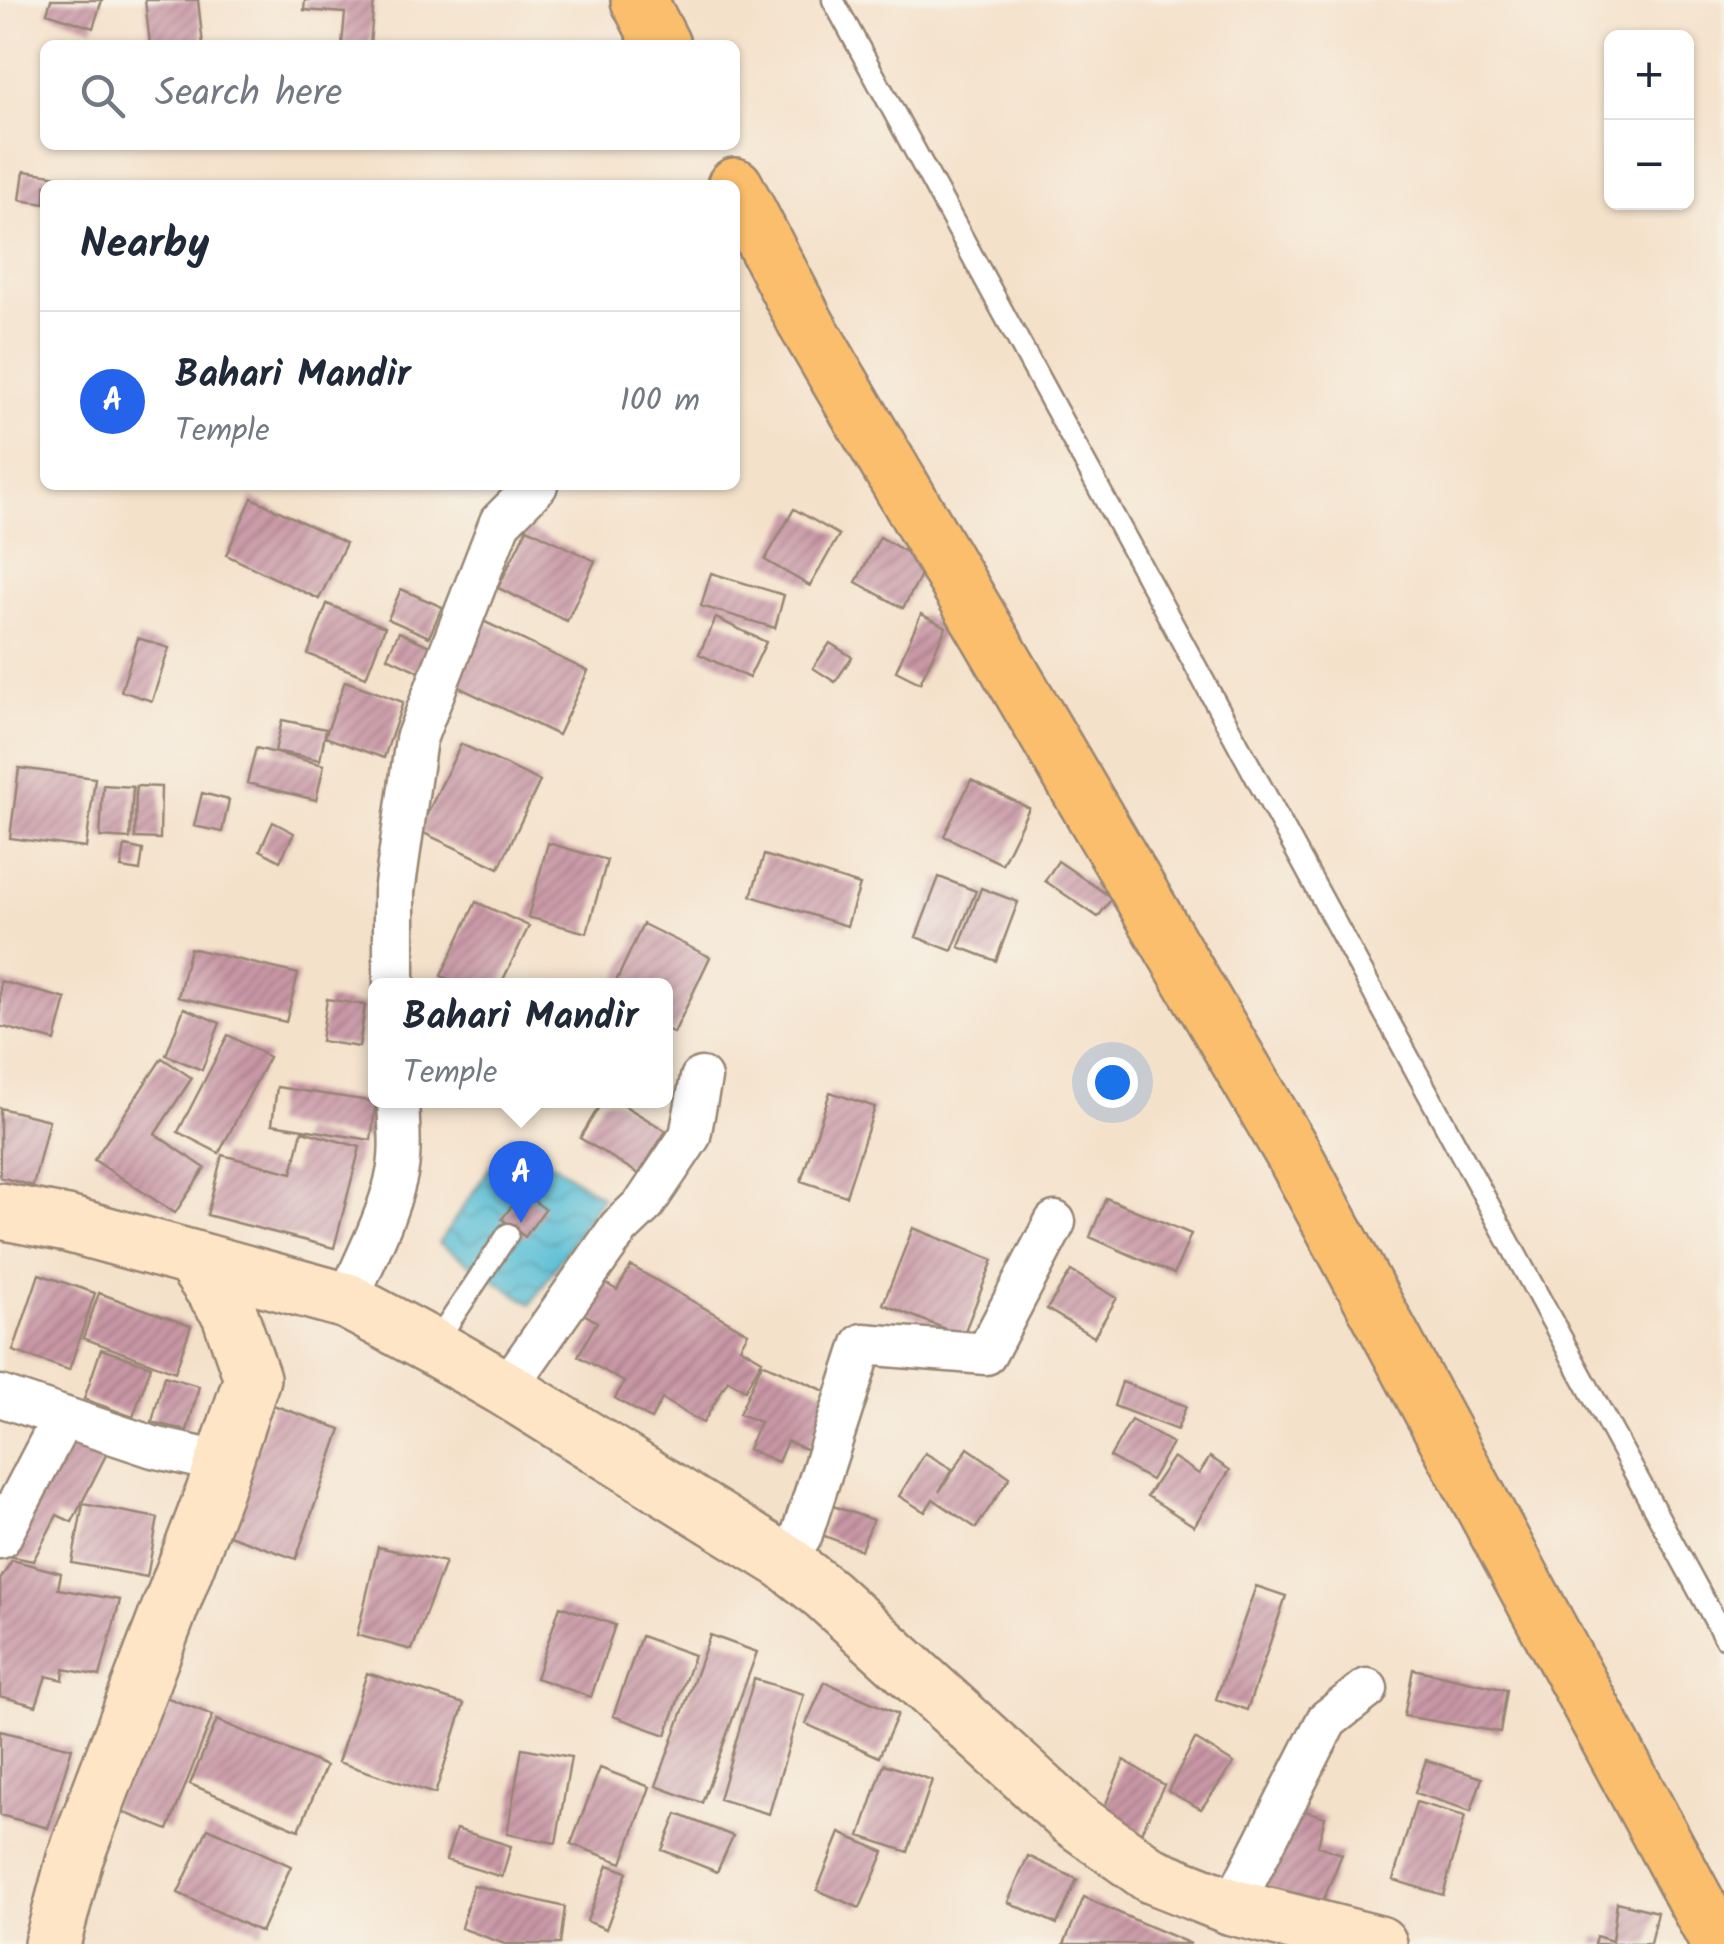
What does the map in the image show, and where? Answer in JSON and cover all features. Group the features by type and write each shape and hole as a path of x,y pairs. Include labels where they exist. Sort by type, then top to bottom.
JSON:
{"main road":[{"path":"639,0 659,40"},
{"path":"717,150 732,180"},
{"path":"740,196 808,327 1295,1156 1720,1944"}],"street":[{"path":"394,978 394,892 416,739 500,522 531,490"},
{"path":"506,1389 618,1228 645,1203 690,1136 701,1078"},
{"path":"346,1302 397,1176 398,1108"},
{"path":"0,1212 68,1224 346,1302 433,1347 784,1561 826,1594 1073,1820 1151,1875 1232,1906 1380,1944"},
{"path":"784,1561 801,1537 863,1344 986,1354 1055,1222"},
{"path":"52,1944 75,1858 224,1463 252,1378 230,1312 192,1260"},
{"path":"0,1396 153,1447 224,1463"},
{"path":"0,1538 62,1417"},
{"path":"1232,1906 1327,1720 1366,1689"}],"lane":[{"path":"833,0 1724,1637"},
{"path":"433,1347 508,1234"}],"water":[{"path":"511,1136 602,1197 531,1304 439,1243"}],"building":[{"path":"51,0 102,0 93,28 47,13"},
{"path":"145,0 198,0 202,40 149,40"},
{"path":"305,0 374,0 370,40 342,40 345,13 304,10"},
{"path":"24,171 81,179 40,180 40,203 20,200"},
{"path":"252,498 346,543 319,599 226,555"},
{"path":"794,509 839,535 810,586 765,560"},
{"path":"527,528 595,561 567,621 498,588"},
{"path":"880,537 927,564 903,608 856,582"},
{"path":"711,573 784,595 775,628 701,606"},
{"path":"401,589 442,607 429,637 388,619"},
{"path":"327,604 385,627 366,677 308,654"},
{"path":"921,614 946,627 920,683 896,671"},
{"path":"716,618 766,642 749,678 699,654"},
{"path":"483,621 588,671 558,735 452,684"},
{"path":"399,632 438,650 426,675 387,657"},
{"path":"138,638 169,648 152,701 121,691"},
{"path":"830,643 852,657 835,682 813,668"},
{"path":"345,681 403,702 384,758 325,737"},
{"path":"282,720 326,729 320,760 275,751"},
{"path":"461,744 540,781 499,868 419,831"},
{"path":"256,748 324,765 316,800 247,783"},
{"path":"19,768 95,778 86,848 10,838"},
{"path":"971,780 1029,808 1002,864 944,836"},
{"path":"103,785 133,787 130,839 100,837"},
{"path":"136,786 161,787 160,839 135,838"},
{"path":"202,793 229,800 222,832 194,826"},
{"path":"273,822 294,833 280,861 260,850"},
{"path":"548,843 607,860 587,933 528,917"},
{"path":"125,846 143,850 140,871 121,868"},
{"path":"764,855 860,885 847,926 751,896"},
{"path":"1058,861 1112,898 1098,917 1045,881"},
{"path":"939,877 976,891 952,951 916,937"},
{"path":"981,888 1018,902 996,961 959,947"},
{"path":"476,902 529,926 504,978 441,976"},
{"path":"643,924 710,957 674,1033 673,978 618,978"},
{"path":"190,948 298,974 286,1022 178,997"},
{"path":"0,981 66,999 55,1041 0,1026"},
{"path":"327,999 365,1005 359,1047 321,1041"},
{"path":"184,1008 220,1023 202,1070 166,1055"},
{"path":"228,1035 269,1057 219,1153 178,1132"},
{"path":"162,1058 192,1078 155,1134 205,1168 175,1213 94,1160"},
{"path":"277,1087 368,1101 368,1108 375,1108 371,1140 272,1124"},
{"path":"830,1092 875,1107 846,1196 801,1181"},
{"path":"0,1108 49,1120 33,1186 0,1177"},
{"path":"598,1108 628,1108 666,1131 639,1174 580,1138"},
{"path":"302,1131 360,1147 334,1248 207,1215 222,1155 292,1173"},
{"path":"522,1192 545,1209 525,1237 502,1219"},
{"path":"1106,1198 1191,1234 1174,1274 1090,1237"},
{"path":"913,1228 993,1260 963,1336 883,1304"},
{"path":"631,1266 748,1333 740,1347 762,1360 745,1390 728,1380 703,1423 662,1399 651,1419 615,1398 624,1382 578,1356 597,1322 579,1311 598,1279 617,1290"},
{"path":"1071,1271 1117,1298 1094,1337 1047,1309"},
{"path":"39,1274 95,1293 69,1370 13,1351"},
{"path":"99,1293 191,1326 175,1372 83,1338"},
{"path":"101,1349 151,1366 133,1417 84,1399"},
{"path":"762,1363 832,1394 808,1450 787,1441 778,1462 748,1449 760,1422 739,1414"},
{"path":"164,1376 199,1386 187,1431 152,1422"},
{"path":"1122,1382 1186,1406 1177,1430 1114,1406"},
{"path":"273,1405 341,1429 296,1559 226,1534"},
{"path":"1131,1420 1172,1443 1151,1480 1110,1457"},
{"path":"68,1440 109,1449 72,1522 57,1515 33,1561 4,1555"},
{"path":"968,1448 1010,1477 976,1528 933,1499 925,1512 899,1496 925,1453 952,1469 939,1492"},
{"path":"1173,1457 1199,1474 1210,1457 1230,1470 1194,1526 1147,1496"},
{"path":"83,1504 158,1518 147,1577 72,1563"},
{"path":"833,1506 873,1520 861,1550 822,1535"},
{"path":"378,1547 445,1562 412,1650 357,1635"},
{"path":"12,1560 61,1573 58,1589 120,1600 100,1676 64,1669 63,1680 46,1676 36,1706 0,1696 0,1580"},
{"path":"1256,1586 1286,1596 1247,1710 1216,1699"},
{"path":"560,1606 615,1625 591,1697 536,1678"},
{"path":"710,1635 757,1652 702,1803 656,1786"},
{"path":"641,1636 694,1655 666,1735 613,1716"},
{"path":"1413,1669 1507,1690 1500,1732 1404,1716"},
{"path":"367,1673 464,1704 435,1794 338,1762"},
{"path":"754,1679 804,1694 769,1814 719,1799"},
{"path":"825,1682 898,1714 879,1757 806,1724"},
{"path":"155,1693 213,1715 168,1830 110,1807"},
{"path":"217,1720 326,1766 299,1830 190,1784"},
{"path":"0,1731 72,1748 48,1828 0,1815"},
{"path":"1195,1739 1234,1763 1201,1809 1168,1791"},
{"path":"522,1748 571,1757 556,1843 507,1834"},
{"path":"1124,1760 1164,1785 1140,1834 1103,1811"},
{"path":"1426,1760 1482,1778 1471,1811 1415,1793"},
{"path":"884,1764 932,1780 908,1852 860,1836"},
{"path":"600,1768 650,1787 622,1863 571,1844"},
{"path":"1416,1802 1465,1816 1443,1895 1393,1880"},
{"path":"1299,1809 1325,1817 1318,1846 1342,1854 1320,1909 1264,1887"},
{"path":"677,1814 733,1836 717,1872 662,1850"},
{"path":"208,1828 291,1866 261,1932 178,1893"},
{"path":"456,1829 511,1846 502,1877 446,1860"},
{"path":"840,1833 884,1852 860,1908 817,1890"},
{"path":"1028,1856 1077,1879 1057,1924 1008,1902"},
{"path":"608,1865 627,1872 606,1929 587,1921"},
{"path":"473,1885 565,1907 560,1944 505,1944 461,1928"},
{"path":"1084,1897 1137,1921 1191,1944 1064,1944"},
{"path":"1617,1902 1657,1912 1650,1944 1594,1944 1596,1936 1612,1941"}],"place":[{"name":"Bahari Mandir","path":"521,1223"}]}
